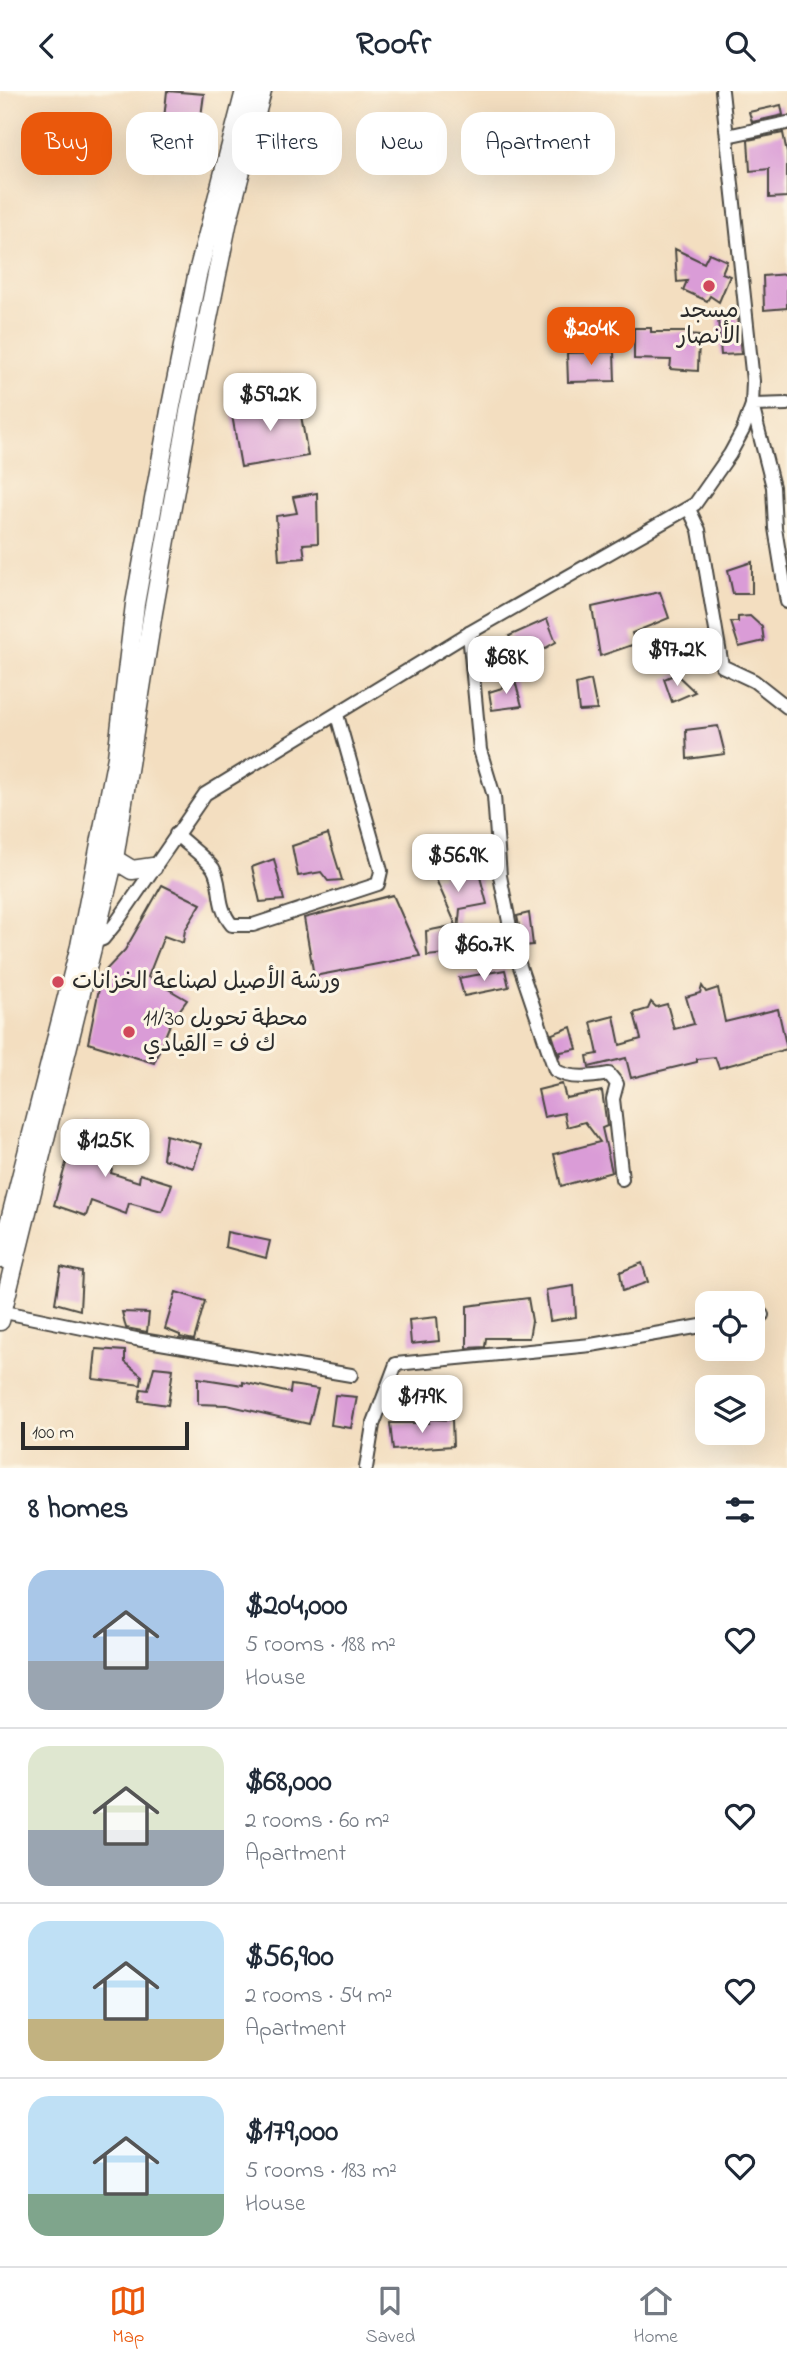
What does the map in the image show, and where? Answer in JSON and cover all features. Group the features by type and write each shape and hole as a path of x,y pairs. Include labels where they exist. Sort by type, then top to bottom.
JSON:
{"highway":[{"path":"1,1314 88,945 117,757 135,604 197,276 245,91"},
{"path":"0,1259 3,1234 114,859 153,611 189,412 228,220 262,91"},
{"path":"114,859 132,870 153,867"}],"street":[{"path":"722,91 753,381 752,405 773,487 778,551 787,602"},
{"path":"727,136 787,123"},
{"path":"752,405 787,404"},
{"path":"88,945 116,923 205,793 469,633 689,509 730,454 752,405"},
{"path":"689,509 699,530 719,660 726,670 754,681 787,707"},
{"path":"469,633 480,750 494,796 500,876 515,952 555,1070 561,1075 591,1077 608,1074 617,1084 613,1099 622,1179"},
{"path":"176,834 213,868 225,917 232,925 253,925 378,884 381,871 337,715"},
{"path":"1,1314 351,1375"},
{"path":"366,1468 373,1425 396,1364 590,1345 695,1327"}],"building":[{"path":"167,91 204,94 202,112 165,112"},
{"path":"781,105 783,115 752,122 749,112"},
{"path":"783,133 787,153 787,197 769,198 769,169 750,171 748,140"},
{"path":"675,249 704,263 709,253 727,261 722,273 730,276 719,302 710,296 707,301 683,290 687,281 677,282"},
{"path":"787,274 787,308 764,310 763,276"},
{"path":"737,317 741,354 721,355 718,319"},
{"path":"634,328 651,328 651,332 689,332 688,335 699,336 698,371 670,369 671,360 634,359"},
{"path":"614,352 615,381 568,382 567,353"},
{"path":"298,398 308,456 241,467 231,409"},
{"path":"317,493 318,543 303,544 305,558 279,560 276,516 297,513 293,497"},
{"path":"752,562 752,594 733,594 728,570"},
{"path":"660,592 669,618 632,633 635,644 600,656 592,607"},
{"path":"750,616 762,627 764,641 739,647 731,622 738,622 738,617"},
{"path":"547,619 556,642 524,660 509,636"},
{"path":"676,674 695,692 672,702 664,679"},
{"path":"503,680 515,681 522,706 492,710 489,692 502,688"},
{"path":"591,680 597,710 579,711 576,684"},
{"path":"718,726 725,754 687,759 686,730"},
{"path":"328,834 342,880 328,881 321,872 298,876 292,846"},
{"path":"489,846 491,868 478,869 487,904 460,909 456,953 427,956 426,931 456,925 435,877 442,876 443,855"},
{"path":"274,859 284,900 260,902 252,867"},
{"path":"162,885 201,904 185,930 183,943 164,936 148,977 187,1000 171,1022 154,1063 88,1043 102,974 125,950"},
{"path":"393,895 420,956 314,976 304,918"},
{"path":"529,913 533,945 523,946 517,916"},
{"path":"505,970 509,987 464,996 459,978"},
{"path":"702,986 706,992 718,988 725,1022 778,1009 787,1049 719,1068 715,1057 697,1059 697,1062 631,1078 626,1058 589,1067 587,1056 598,1054 591,1022 614,1016 620,1045 641,1039 634,1013 648,1009 651,1002 656,1007 667,1004 674,1029 694,1024 686,997 700,993"},
{"path":"571,1027 577,1049 561,1052 559,1056 552,1034"},
{"path":"562,1084 566,1098 602,1091 607,1126 602,1128 612,1172 561,1186 554,1154 600,1142 585,1122 567,1127 564,1113 544,1117 538,1090"},
{"path":"82,1124 120,1132 111,1173 139,1182 140,1174 172,1184 162,1212 129,1203 126,1214 91,1201 86,1216 54,1205 67,1160 78,1164"},
{"path":"166,1135 201,1144 194,1168 163,1159"},
{"path":"227,1232 270,1241 266,1258 225,1247"},
{"path":"642,1263 648,1282 623,1291 620,1272"},
{"path":"61,1267 82,1272 80,1310 55,1303"},
{"path":"574,1286 576,1317 550,1321 546,1290"},
{"path":"176,1292 205,1301 194,1340 180,1337 165,1329"},
{"path":"528,1298 532,1321 529,1338 486,1338 485,1347 467,1348 467,1306"},
{"path":"122,1312 149,1313 147,1332 126,1328"},
{"path":"437,1317 439,1341 411,1344 409,1320"},
{"path":"96,1349 125,1351 125,1362 142,1376 141,1385 93,1379"},
{"path":"154,1367 173,1369 168,1405 139,1401 141,1389 148,1390"},
{"path":"198,1378 243,1385 243,1382 290,1393 291,1385 318,1389 309,1424 227,1405 198,1404"},
{"path":"335,1395 357,1397 351,1428 331,1425"},
{"path":"428,1419 452,1420 453,1446 393,1450 390,1423 429,1423"}],"place":[{"name":"مسجد الأنصار","path":"709,286"},
{"name":"ورشة الأصيل لصناعة الخزانات","path":"58,982"},
{"name":"محطة تحويل 11/30 ك ف = القيادي","path":"129,1032"}]}
